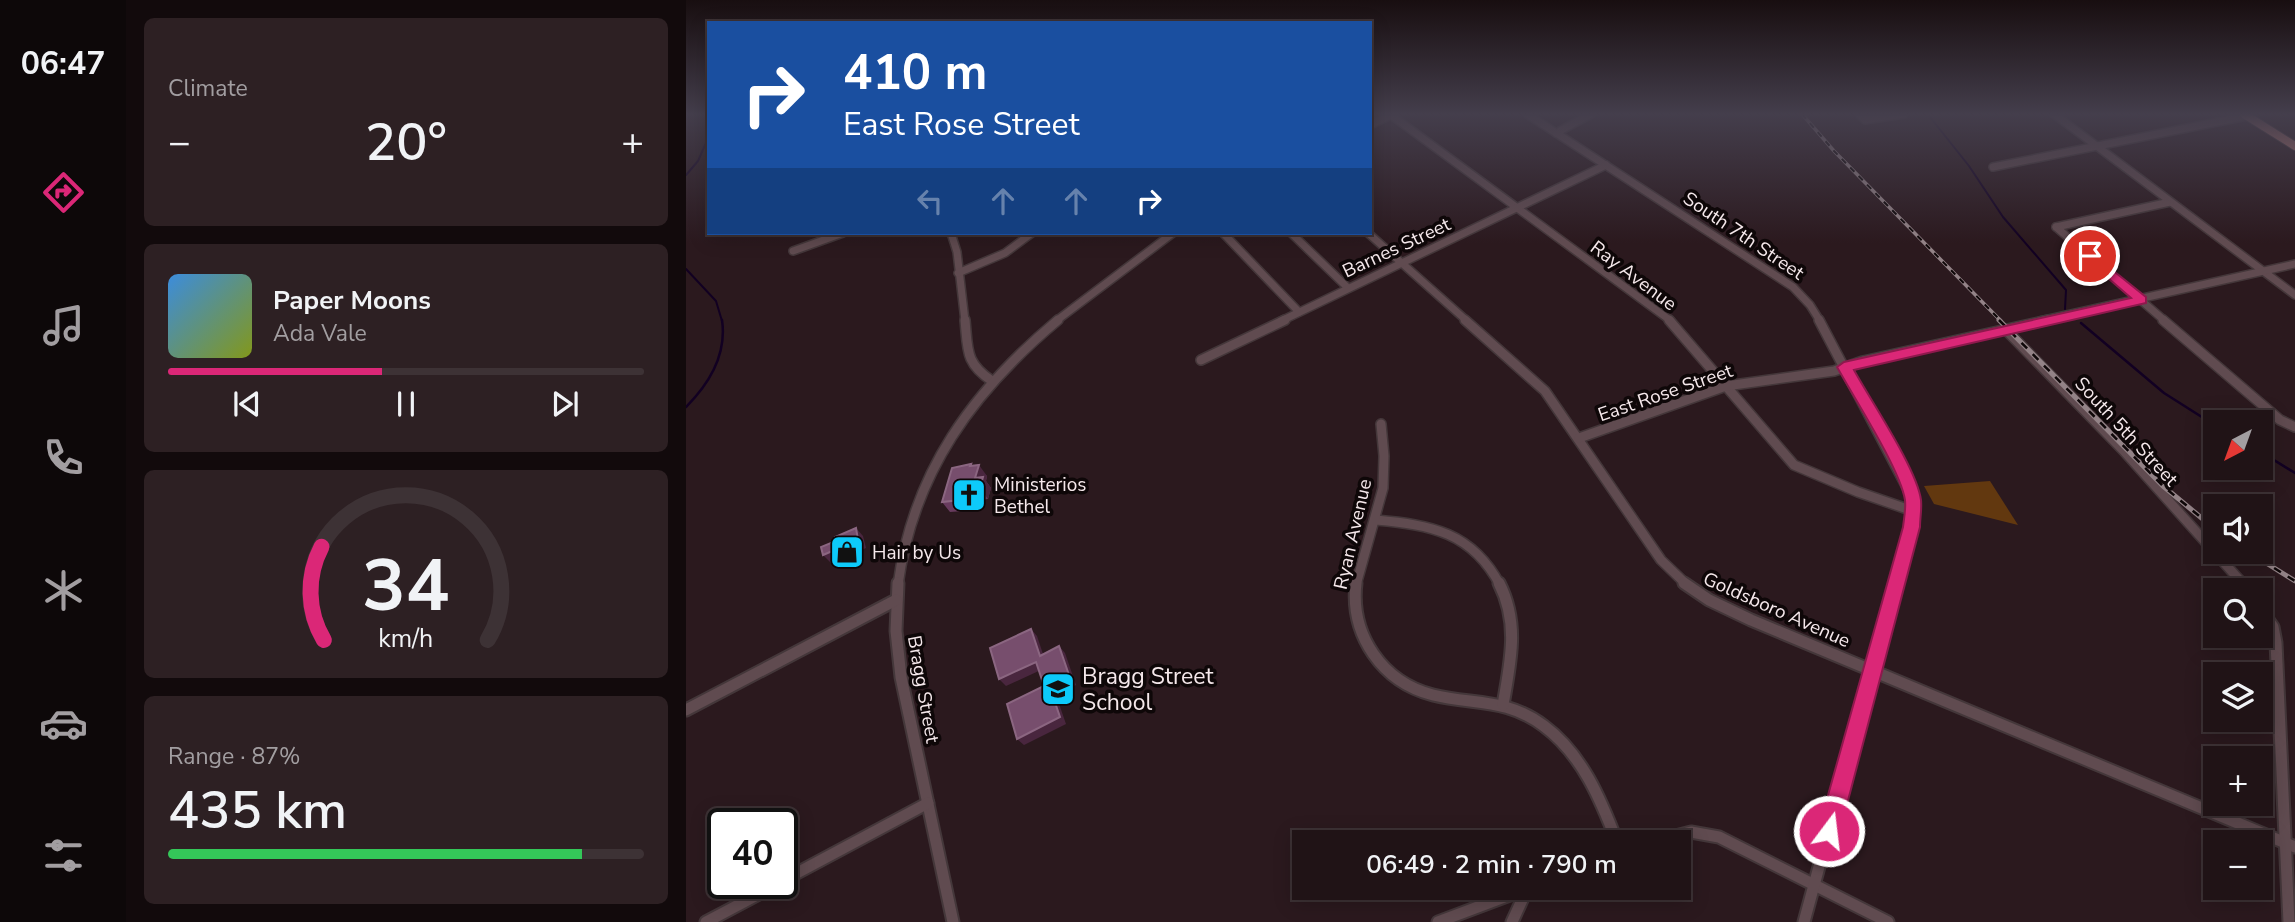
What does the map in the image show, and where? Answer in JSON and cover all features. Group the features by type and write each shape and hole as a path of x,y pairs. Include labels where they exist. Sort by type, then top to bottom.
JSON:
{"street":[{"name":"Ray Avenue","path":"1448,157 1669,319 1794,465 1858,492 1913,511"},
{"name":"South 7th Street","path":"1594,157 1793,287 1810,305 1905,476 1913,499 1911,527 1804,922"},
{"path":"1993,167 2039,157"},
{"path":"2111,157 2295,295"},
{"name":"Barnes Street","path":"1201,360 1606,165"},
{"path":"2170,202 2056,227 2280,420 2293,426"},
{"path":"793,251 837,235"},
{"path":"952,235 957,252 971,365 979,374 992,381"},
{"path":"958,272 1005,253 1028,235"},
{"name":"Bragg Street","path":"953,922 899,661 896,600 907,536 927,483 948,441 992,381 1042,333 1170,235"},
{"path":"1225,235 1299,312"},
{"path":"1293,235 1348,288"},
{"name":"Goldsboro Avenue","path":"1370,235 1545,391 1655,551 1681,582 1718,605 2290,845"},
{"name":"East Rose Street","path":"1579,438 1726,386 1844,367 2295,264"},
{"name":"South 5th Street","path":"2007,331 2123,450 2237,578"},
{"name":"Ryan Avenue","path":"1381,424 1385,466 1376,520 1355,590 1354,608 1360,631 1369,649 1393,675 1432,694 1503,705 1552,732 1571,751 1590,778 1613,830"},
{"path":"1376,520 1435,528 1455,538 1488,564 1499,580 1508,600 1513,648 1503,705"},
{"path":"686,710 896,600"},
{"path":"2273,627 2290,845 2289,922"},
{"path":"798,872 928,803"},
{"path":"1691,833 1708,833 1888,922"},
{"path":"706,922 750,899"},
{"path":"1438,922 1497,900"},
{"path":"1512,922 1523,900"}],"shaded area":[{"path":"1990,481 2018,525 1934,504 1924,486"}],"building":[{"path":"971,464 970,466 979,465 975,478 983,477 980,488 972,489 969,499 942,502 952,468"},
{"path":"856,528 858,540 823,555 821,547 836,541 835,537"},
{"name":"Bragg Street School","path":"1031,629 1040,656 1059,646 1070,678 1050,688 1060,717 1017,739 1007,704 1044,686 1036,662 999,679 990,648"}],"waterway":[{"path":"686,175 700,157"},
{"path":"1962,157 2003,217 2066,290 2065,309"},
{"path":"686,269 716,301 722,321"},
{"path":"686,407 715,367 722,345 722,320"},
{"path":"2081,323 2164,393 2203,418"},
{"path":"2273,459 2295,473"}],"railway":[{"path":"1840,157 2001,321"},
{"path":"1999,320 2163,486 2203,519"},
{"path":"2268,564 2295,581"}],"place":[{"name":"Ministerios Bethel","path":"969,495"},
{"name":"Hair by Us","path":"847,552"},
{"name":"Bragg Street School","path":"1058,689"}],"route":[{"path":"1829,831 1911,527 1913,511 1913,499 1905,476 1844,367 2141,300 2090,256"}]}
